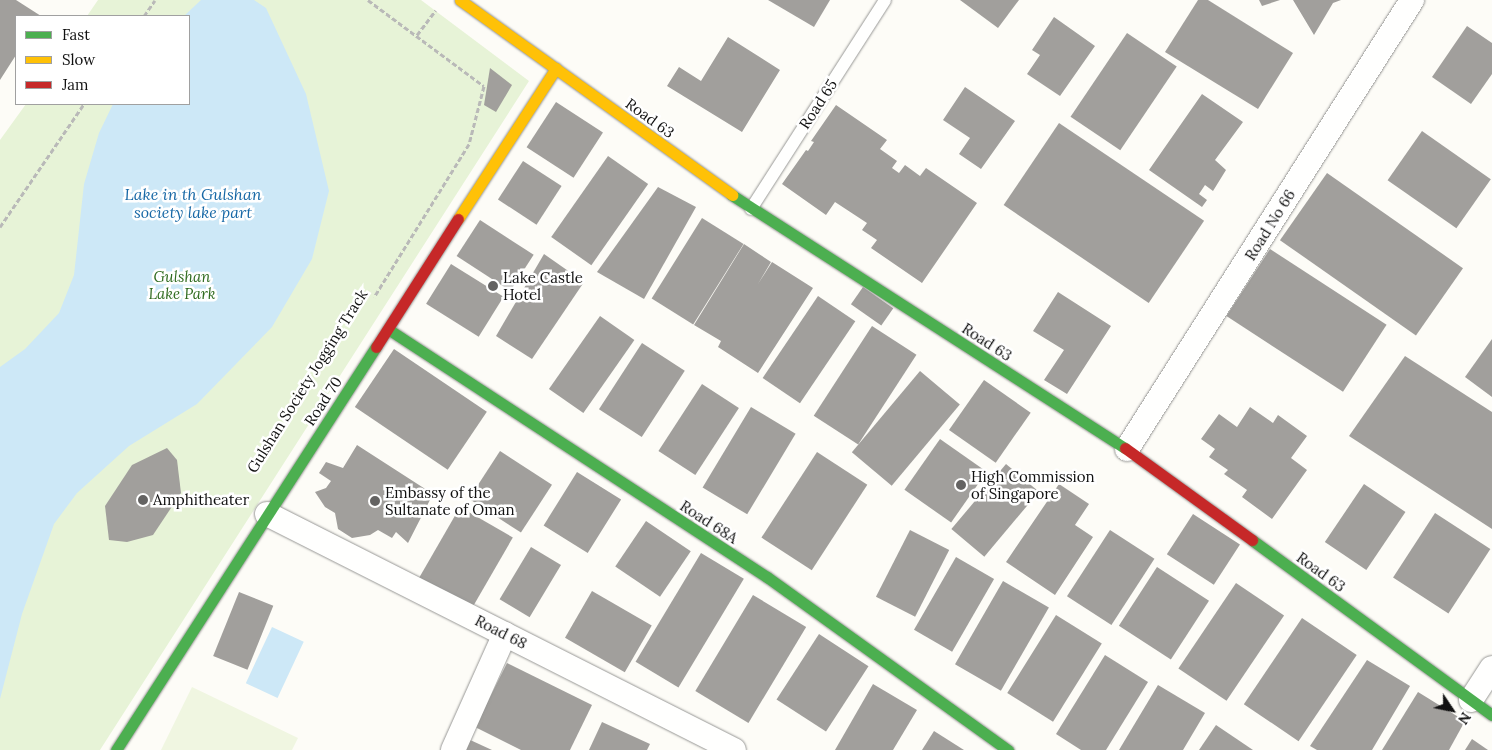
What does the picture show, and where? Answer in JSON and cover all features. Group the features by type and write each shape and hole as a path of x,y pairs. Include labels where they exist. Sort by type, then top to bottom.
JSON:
{"street":[{"name":"Road 63","path":"460,0 751,209 1127,450 1492,716"},
{"name":"Road No 66","path":"1127,450 1412,0"},
{"name":"Road 70","path":"116,750 556,68"},
{"name":"Road 68A","path":"388,329 767,577 1008,750"},
{"name":"Road 68","path":"267,514 734,750"},
{"path":"453,750 505,634"},
{"path":"1471,700 1492,668"}],"lane":[{"name":"Road 65","path":"751,209 885,0"}],"path":[{"path":"145,15 155,0"},
{"name":"Gulshan Society Jogging Track","path":"368,0 417,34 484,86 469,144 370,303"},
{"path":"417,34 440,6"},
{"path":"0,227 83,105"}],"green space":[{"name":"Gulshan Lake Park","path":"98,0 421,0 529,81 100,750 0,750 0,140 25,105 190,105 190,15 88,15"},
{"path":"192,687 298,738 292,750 161,750"}],"water":[{"name":"Lake in th Gulshan society lake part","path":"201,0 254,0 266,8 306,94 329,191 312,259 272,327 197,404 129,446 77,493 54,524 22,614 0,699 0,367 25,349 59,313 74,275 84,184 99,133 113,105 190,105 190,15 185,15"},
{"path":"272,627 304,642 278,698 246,683"}],"building":[{"path":"0,0 16,0 39,15 15,15 15,57 0,80"},
{"path":"768,0 830,0 814,27"},
{"path":"960,0 1019,0 998,28"},
{"path":"1198,0 1208,0 1293,53 1258,109 1165,52"},
{"path":"1259,0 1280,0 1262,6"},
{"path":"1293,0 1341,0 1333,3 1314,35"},
{"path":"1054,17 1095,46 1060,96 1027,74 1040,55 1032,50"},
{"path":"1467,26 1492,43 1492,74 1471,104 1432,77"},
{"path":"1127,33 1177,67 1120,150 1071,117"},
{"path":"728,37 780,70 742,132 667,86 679,67 701,81"},
{"path":"490,68 512,85 496,112 484,105"},
{"path":"965,87 1015,121 981,169 959,154 970,138 943,120"},
{"path":"1202,94 1243,122 1215,160 1226,170 1213,191 1205,185 1199,194 1207,200 1202,207 1149,170"},
{"path":"556,102 603,132 574,178 527,147"},
{"path":"836,105 887,140 880,149 897,161 892,168 899,173 905,165 920,176 926,168 977,203 922,283 871,248 877,240 862,230 867,223 835,202 826,215 782,184 806,150 808,151 814,142 811,141"},
{"path":"1059,123 1204,221 1149,303 1004,205"},
{"path":"1422,131 1491,179 1456,228 1388,180"},
{"path":"608,156 648,184 591,265 551,237"},
{"path":"523,161 562,186 537,225 498,200"},
{"path":"1327,173 1463,268 1416,335 1280,240"},
{"path":"658,187 696,207 644,299 597,272"},
{"path":"702,218 744,244 693,325 652,299"},
{"path":"480,220 534,255 510,291 457,256"},
{"path":"744,244 771,262 758,284 772,262 813,288 758,373 718,347 721,341 694,325"},
{"path":"1270,249 1387,325 1343,392 1226,316"},
{"path":"544,254 584,282 532,359 496,336"},
{"path":"451,264 504,297 479,337 426,304"},
{"path":"863,287 893,308 881,325 851,304"},
{"path":"1058,292 1111,326 1067,394 1044,380 1064,350 1033,331"},
{"path":"818,296 855,321 800,403 763,378"},
{"path":"600,316 634,340 583,413 549,389"},
{"path":"872,326 916,355 858,445 814,416"},
{"path":"1492,339 1492,397 1465,377"},
{"path":"642,343 685,371 642,437 599,409"},
{"path":"394,349 487,412 448,470 355,407"},
{"path":"1405,356 1492,412 1492,529 1349,436"},
{"path":"920,371 960,404 892,486 852,452"},
{"path":"984,380 1031,413 996,463 949,430"},
{"path":"702,384 739,408 695,475 658,451"},
{"path":"751,407 796,434 747,514 703,488"},
{"path":"1250,407 1273,423 1278,415 1307,436 1291,458 1307,470 1272,519 1242,497 1247,490 1224,474 1228,470 1209,457 1215,449 1201,439 1219,414 1237,427"},
{"path":"940,439 987,472 951,522 904,490"},
{"name":"Embassy of the Sultanate of Oman","path":"357,445 433,494 408,543 396,532 392,538 378,530 370,535 352,538 338,529 335,513 325,507 315,492 326,488 331,481 319,473 326,462 343,468"},
{"name":"Amphitheater","path":"167,448 177,460 181,493 153,535 127,542 109,540 105,506 132,465"},
{"path":"500,451 552,485 521,533 469,499"},
{"path":"817,452 867,485 812,570 761,538"},
{"path":"1006,464 1039,492 984,557 951,529"},
{"path":"577,472 621,500 588,553 544,525"},
{"path":"1059,484 1089,504 1075,525 1093,537 1055,595 1006,562"},
{"path":"1364,484 1405,512 1366,570 1325,542"},
{"path":"460,507 513,538 472,609 419,578"},
{"path":"1435,513 1490,549 1448,614 1393,578"},
{"path":"1193,514 1240,544 1214,585 1167,554"},
{"path":"646,521 691,551 660,597 615,567"},
{"path":"910,530 949,550 915,617 876,597"},
{"path":"1110,530 1154,559 1111,625 1067,596"},
{"path":"531,547 561,565 530,617 500,599"},
{"path":"701,553 744,579 678,688 636,662"},
{"path":"956,557 994,579 952,652 914,630"},
{"path":"1157,567 1209,601 1171,659 1119,626"},
{"path":"1003,581 1049,608 1001,691 955,664"},
{"path":"1236,583 1284,615 1226,701 1178,668"},
{"path":"592,591 652,626 625,672 565,638"},
{"path":"239,592 273,606 247,670 213,656"},
{"path":"753,595 806,627 748,723 695,691"},
{"path":"1056,615 1102,644 1053,722 1007,693"},
{"path":"1302,618 1357,655 1299,741 1244,704"},
{"path":"819,634 868,666 826,732 777,699"},
{"path":"1105,655 1148,682 1106,750 1081,750 1056,734"},
{"path":"1367,660 1410,686 1372,750 1317,750 1310,746"},
{"path":"507,663 592,705 570,750 521,750 475,727"},
{"path":"873,684 917,710 893,750 835,750"},
{"path":"1158,685 1205,713 1183,750 1119,750"},
{"path":"1418,692 1465,721 1449,750 1382,750"},
{"path":"602,722 650,744 647,750 589,750"},
{"path":"1216,725 1253,750 1199,750"},
{"path":"934,731 964,750 922,750"},
{"path":"468,739 492,750 463,750"},
{"path":"1472,739 1488,750 1465,750"}],"traffic: fast":[{"path":"732,195 1125,448"},
{"path":"388,329 767,577 1008,750"},
{"path":"116,750 376,347"},
{"path":"1252,540 1492,715"}],"traffic: slow":[{"path":"460,0 732,195"},
{"path":"458,219 556,68"}],"traffic: jam":[{"path":"376,347 458,219"},
{"path":"1125,448 1252,540"}],"place":[{"name":"Lake Castle Hotel","path":"493,286"},
{"name":"High Commission of Singapore","path":"961,485"},
{"name":"Amphitheater","path":"143,500"},
{"name":"Embassy of the Sultanate of Oman","path":"375,501"}]}
